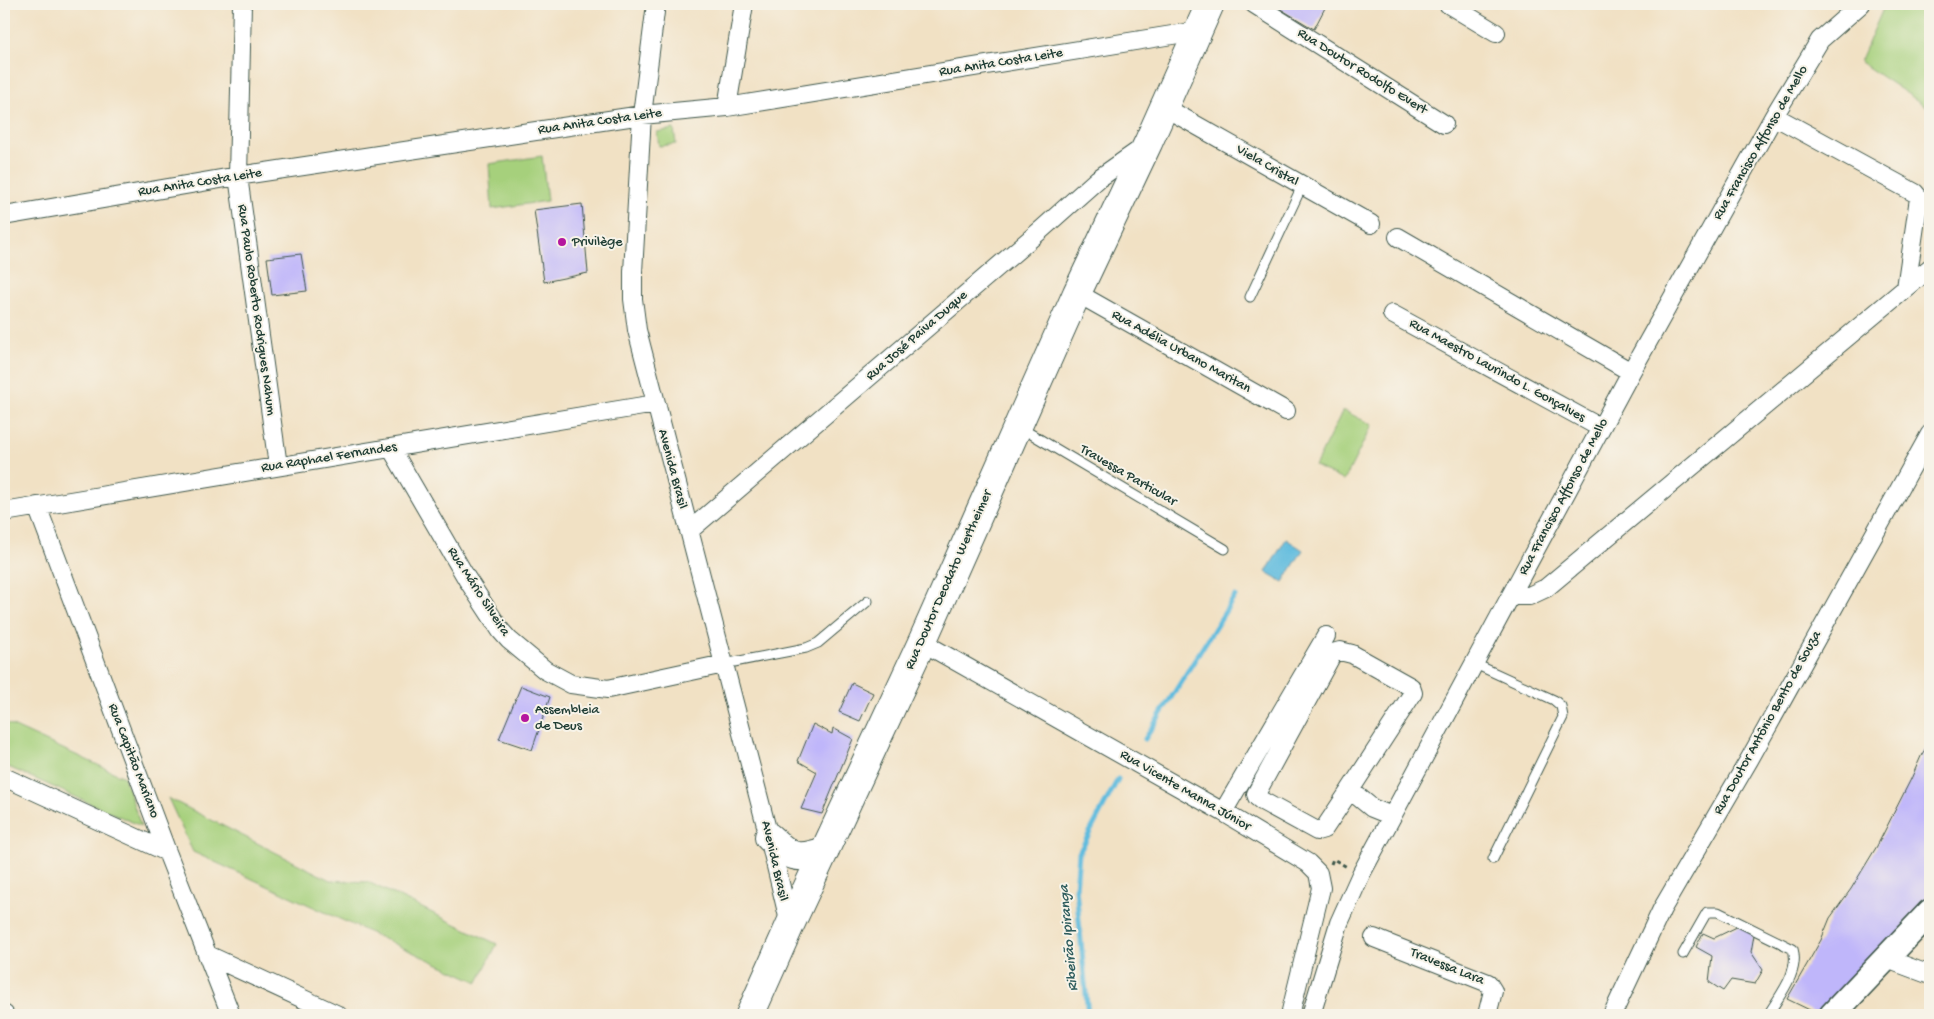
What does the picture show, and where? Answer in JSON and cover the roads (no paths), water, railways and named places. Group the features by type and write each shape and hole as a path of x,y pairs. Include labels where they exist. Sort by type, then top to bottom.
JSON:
{"main road":[{"name":"Rua Doutor Deodato Wertheimer","path":"750,1015 922,642 1077,293 1148,143 1210,4"},
{"path":"769,837 794,856 806,857 825,851"},
{"path":"1832,1015 1930,912"}],"street":[{"name":"Rua Paulo Roberto Rodrigues Nahum","path":"242,4 238,176 278,466"},
{"name":"Avenida Brasil","path":"656,4 642,114 633,272 633,299 637,330 769,837 790,925"},
{"path":"727,107 744,4"},
{"name":"Rua Doutor Rodolfo Evert","path":"1254,4 1444,124"},
{"path":"1448,4 1496,33"},
{"name":"Rua Francisco Affonso de Mello","path":"1311,1015 1339,923 1361,874 1630,372 1774,116 1820,40 1861,4"},
{"name":"Rua Anita Costa Leite","path":"4,216 238,176 642,114 727,107 1197,31"},
{"name":"Viela Cristal","path":"1164,107 1371,224"},
{"path":"1774,116 1915,193 1919,198 1920,204 1906,288"},
{"name":"Rua José Paiva Duque","path":"689,531 1035,236 1098,179 1148,143"},
{"path":"1398,237 1630,372"},
{"path":"1511,596 1529,596 1546,588 1930,268"},
{"name":"Rua Adélia Urbano Maritan","path":"1077,293 1286,411"},
{"name":"Rua Maestro Laurindo L. Gonçalves","path":"1392,314 1601,428"},
{"name":"Rua Raphael Fernandes","path":"4,512 655,404"},
{"name":"Rua Doutor Antônio Bento de Souza","path":"1612,1015 1662,909 1749,760 1930,434"},
{"name":"Rua Mário Silveira","path":"391,448 467,579 502,631 509,640 545,670 571,684 608,688 724,664"},
{"name":"Rua Capitão Mariano","path":"37,506 167,852 231,1015"},
{"path":"1223,812 1326,636"},
{"name":"Rua Vicente Manna Júnior","path":"922,642 1308,862 1318,873 1321,888 1290,1015"},
{"path":"1340,651 1352,654 1411,687 1412,693 1350,790 1324,830 1318,831 1262,801 1256,794 1332,653 1340,651"},
{"path":"4,777 167,852"},
{"path":"1350,790 1372,808 1392,816"},
{"name":"Travessa Lara","path":"1374,938 1488,983 1493,991 1487,1015"},
{"path":"208,955 338,1015"},
{"path":"1887,959 1930,975"}],"lane":[{"path":"1250,297 1302,186"},
{"name":"Travessa Particular","path":"1018,426 1225,549"},
{"path":"724,664 806,648 818,643 868,600"},
{"path":"1474,664 1554,700 1561,706 1563,717 1493,859"},
{"path":"1683,954 1707,912 1718,912 1794,949 1796,959 1792,972 1768,1015"}],"water":[{"path":"1286,539 1303,550 1283,582 1266,572"}],"waterway":[{"path":"1145,739 1235,596"},
{"name":"Ribeirão Ipiranga","path":"1088,1015 1076,888 1079,853 1118,779"}],"place":[{"name":"Privilège","path":"562,242"},
{"name":"Assembleia de Deus","path":"525,718"}]}
